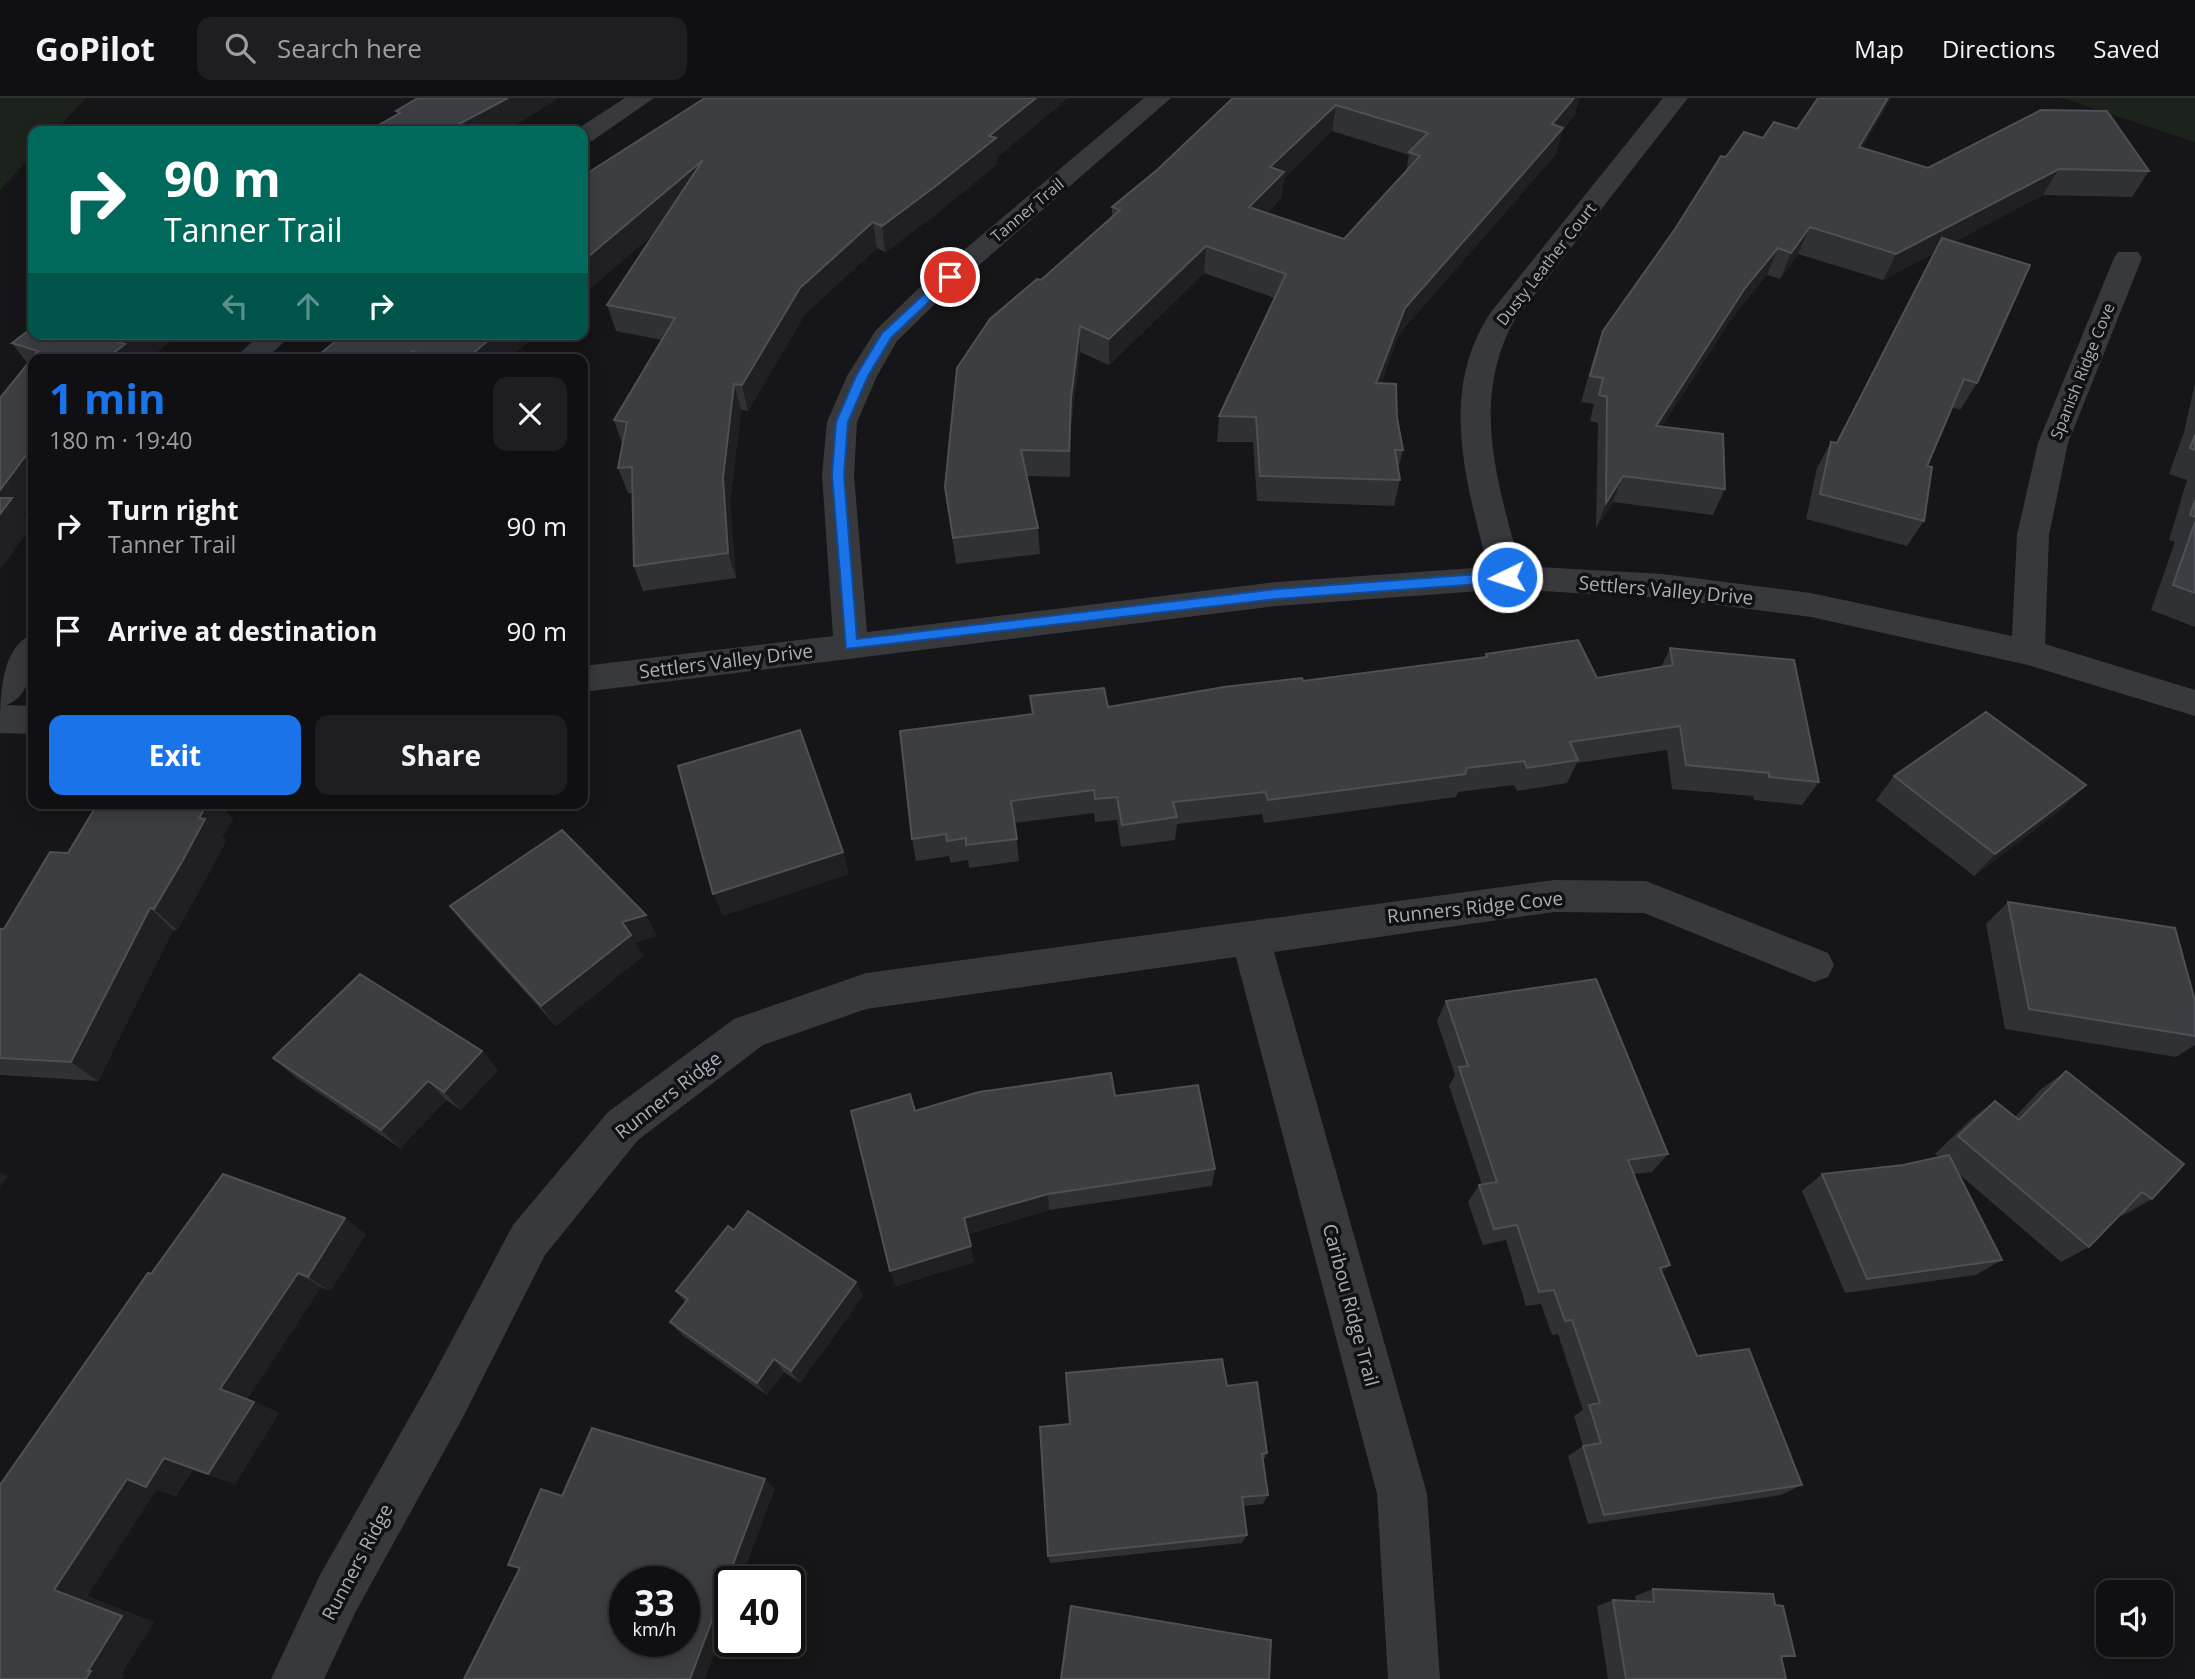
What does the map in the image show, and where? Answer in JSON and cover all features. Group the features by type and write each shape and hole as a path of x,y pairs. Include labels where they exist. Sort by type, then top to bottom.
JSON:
{"street":[{"path":"588,133 642,98"},
{"name":"Tanner Trail","path":"851,645 838,475 842,422 862,376 886,336 929,295 1159,98"},
{"name":"Dusty Leather Court","path":"1507,577 1481,472 1474,427 1475,390 1484,352 1501,318 1676,98"},
{"name":"Spanish Ridge Cove","path":"2028,652 2033,535 2053,443 2128,258"},
{"path":"254,354 271,340"},
{"name":"Settlers Valley Drive","path":"588,678 1277,594 1507,577 1663,586 1811,605 2028,652 2195,704"},
{"path":"0,694 28,654"},
{"path":"0,719 28,720"},
{"name":"Runners Ridge Cove","path":"1250,936 1554,896 1646,897 1814,965"},
{"name":"Runners Ridge","path":"297,1679 338,1593 445,1402 530,1240 623,1126 750,1032 866,991 1250,936"},
{"name":"Caribou Ridge Trail","path":"1250,936 1402,1494 1414,1679"}],"shaded area":[{"path":"0,98 86,98 60,126 28,126 28,159 0,190"},
{"path":"2062,98 2195,98 2195,142"}],"building":[{"path":"418,98 508,98 455,126 377,126 400,113 396,111"},
{"path":"705,98 1036,98 989,136 996,138 882,226 873,222 800,288 742,385 734,384 723,478 728,553 634,566 632,467 618,468 627,422 614,420 675,318 607,305 703,160 588,257 588,173"},
{"path":"1233,98 1574,98 1552,124 1563,128 1405,308 1376,383 1396,384 1397,418 1403,450 1395,450 1400,480 1260,476 1256,417 1219,416 1286,274 1206,246 1109,339 1080,326 1071,399 1069,451 1021,450 1038,528 953,538 945,487 957,368 990,319 1037,279 1041,280 1120,210 1112,207 1157,170","holes":["1336,105 1428,133 1409,152 1420,156 1344,239 1249,207 1284,172 1270,167"]},
{"path":"1818,98 1888,98 1859,147 1928,168 2041,110 2107,111 2149,171 2059,169 1896,254 1810,227 1791,253 1778,248 1745,288 1656,426 1723,434 1725,489 1623,476 1606,503 1607,397 1599,395 1603,378 1590,376 1603,331 1675,229 1721,156 1726,157 1744,132 1763,138 1774,122 1797,129"},
{"path":"1942,238 2030,265 1977,383 1964,379 1927,466 1932,467 1924,521 1820,494 1831,442 1837,443"},
{"path":"28,331 28,340 121,340 118,342 125,344 112,354 36,354 38,351 12,343"},
{"path":"337,340 489,340 472,354 420,354 412,351 410,354 320,354"},
{"path":"28,363 28,453 0,490 0,398"},
{"path":"2195,435 2195,450 2190,448"},
{"path":"0,498 12,498 0,514"},
{"path":"2195,500 2195,517 2190,515"},
{"path":"2195,522 2195,593 2173,585"},
{"path":"1578,640 1597,678 1673,665 1670,648 1794,660 1819,782 1769,777 1769,773 1686,765 1680,726 1570,742 1578,760 1527,768 1524,761 1467,768 1465,774 1268,800 1265,792 1173,802 1177,817 1122,825 1117,797 1095,799 1094,790 1011,801 1017,839 966,845 966,838 947,841 946,834 912,839 900,731 1033,714 1030,696 1104,688 1108,707 1224,687 1302,678 1303,681 1487,657 1486,654"},
{"path":"1986,712 2086,785 1995,854 1894,776"},
{"path":"800,730 843,852 713,894 678,766"},
{"path":"94,809 204,809 199,818 205,819 154,909 150,908 71,1062 0,1058 0,929 4,929 50,852 68,853"},
{"path":"562,830 646,915 622,922 631,935 541,1006 450,906"},
{"path":"2008,902 2175,928 2195,1001 2195,1036 2029,1009"},
{"path":"360,974 482,1051 444,1092 428,1081 381,1130 273,1058"},
{"path":"1596,979 1668,1154 1628,1160 1670,1265 1660,1268 1697,1356 1749,1349 1802,1485 1604,1515 1583,1446 1601,1443 1589,1405 1600,1403 1572,1320 1565,1321 1554,1290 1539,1292 1517,1225 1494,1229 1479,1185 1497,1182 1459,1067 1468,1066 1446,1001"},
{"path":"2066,1071 2184,1164 2152,1199 2142,1192 2089,1247 1958,1136 1995,1101 2019,1120"},
{"path":"1111,1073 1115,1096 1198,1085 1215,1169 1048,1194 964,1218 971,1246 890,1271 851,1111 910,1094 915,1111 979,1092"},
{"path":"1949,1155 2002,1260 1867,1279 1822,1174 1903,1165"},
{"path":"223,1174 345,1218 308,1277 298,1273 220,1389 254,1402 208,1474 164,1458 146,1487 127,1479 54,1590 122,1616 88,1671 91,1671 86,1679 0,1679 0,1485 148,1273 151,1274"},
{"path":"748,1211 856,1282 791,1371 774,1359 757,1383 670,1322 688,1299 676,1291 728,1226 734,1230"},
{"path":"1222,1359 1227,1386 1257,1382 1267,1453 1262,1454 1268,1495 1242,1497 1247,1535 1048,1556 1040,1427 1070,1424 1066,1373"},
{"path":"592,1428 765,1479 732,1566 714,1566 714,1615 700,1652 700,1566 609,1566 609,1657 698,1657 690,1679 464,1679 520,1568 508,1565 541,1489 562,1496"},
{"path":"1653,1589 1773,1594 1775,1605 1783,1606 1795,1656 1781,1656 1786,1679 1626,1679 1613,1600 1654,1602"},
{"path":"1071,1606 1271,1640 1269,1679 1061,1679"}],"route":[{"path":"950,277 886,336 862,376 842,422 838,475 851,645 1277,594 1507,577"}]}
